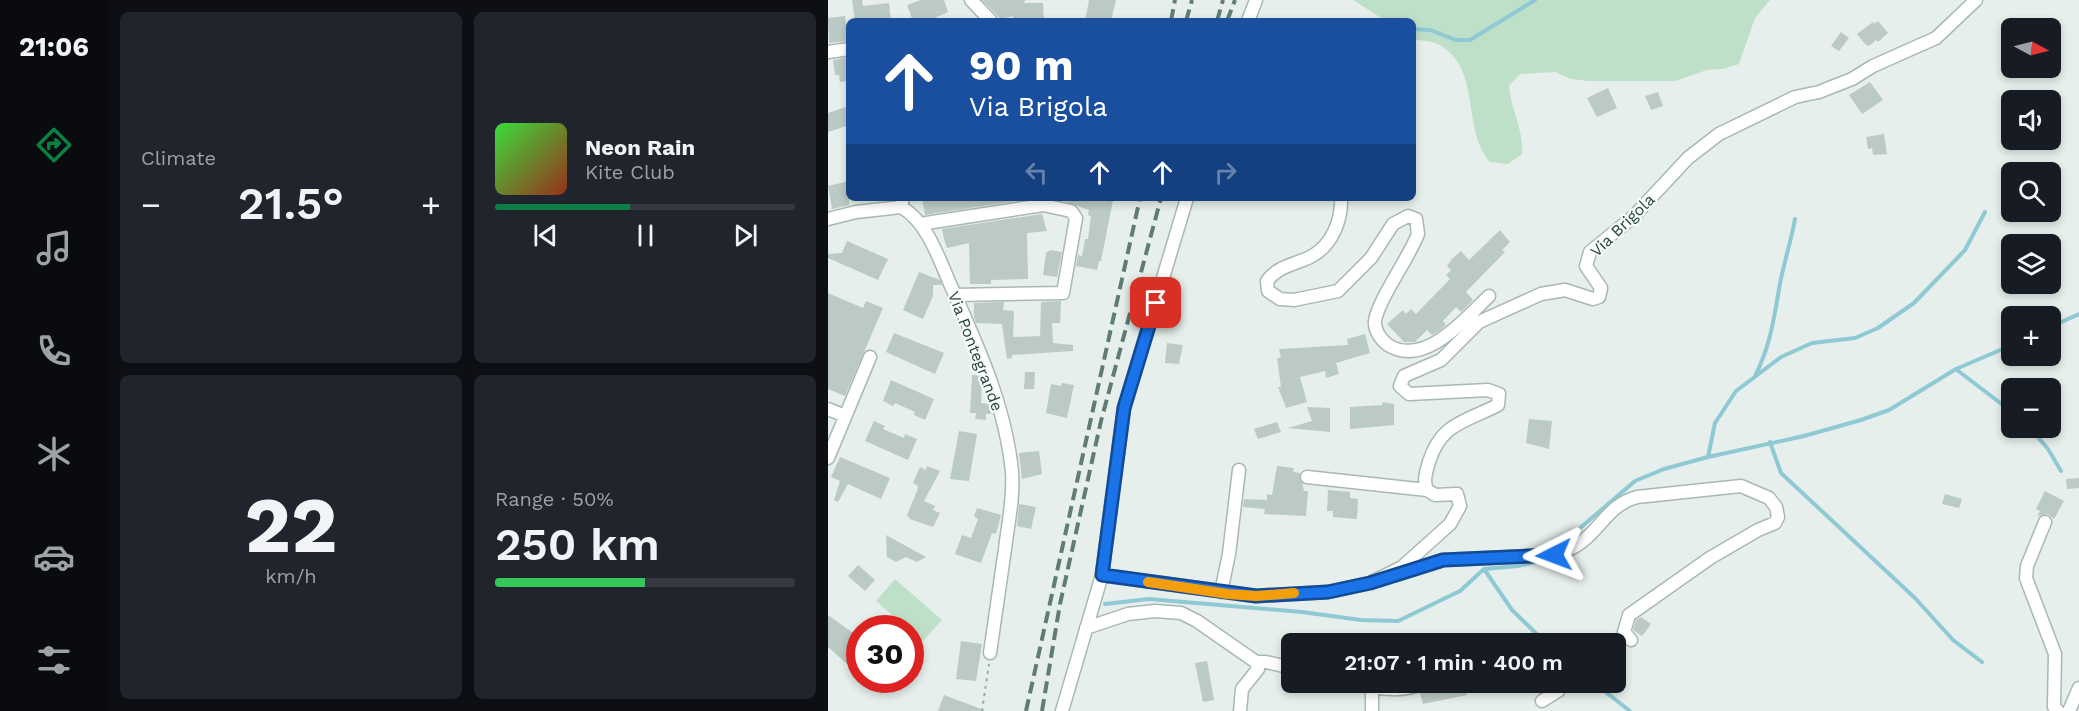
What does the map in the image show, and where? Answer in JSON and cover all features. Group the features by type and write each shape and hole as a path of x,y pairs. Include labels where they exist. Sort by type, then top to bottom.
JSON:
{"street":[{"path":"971,0 988,18"},
{"path":"1249,18 1256,0"},
{"name":"Via Brigola","path":"1427,490 1425,481 1428,468 1434,446 1442,434 1454,425 1498,405 1500,397 1495,391 1483,389 1409,394 1400,386 1404,376 1441,360 1479,322 1541,294 1565,290 1593,299 1599,297 1601,288 1586,266 1590,252 1633,217 1688,158 1719,134 1795,97 1819,92 1852,79 1873,66 1936,38 1976,0"},
{"path":"828,52 846,49"},
{"path":"1062,711 1102,575 1124,408 1186,201"},
{"path":"1340,201 1336,228 1327,243 1313,255 1273,273 1266,281 1268,291 1273,296 1294,300 1338,291 1371,258 1393,224 1408,216 1416,219 1419,224 1418,234 1378,314 1376,330 1383,341 1390,347 1411,350 1443,340 1489,296"},
{"name":"Via Pontegrande","path":"828,219 884,203 902,202 920,224 972,331 1001,411 1012,472 1010,511 990,652"},
{"path":"920,224 1043,205 1071,211 1076,218 1063,293 955,295"},
{"path":"828,458 870,357"},
{"path":"828,409 845,416"},
{"path":"1221,592 1229,554 1239,470"},
{"path":"1307,477 1427,490 1436,495 1457,494 1460,506 1457,514 1431,541 1386,577"},
{"path":"1102,575 1256,596 1328,592 1443,560 1554,555 1571,551 1588,540 1622,501 1637,497 1741,486 1769,498 1776,507 1778,517 1775,523 1758,530 1710,558 1629,615 1624,632 1631,640"},
{"path":"2044,522 2027,566 2026,578 2055,654 2054,707 2058,711"},
{"path":"1086,628 1128,614 1155,611 1181,613 1197,621 1256,662 1281,665"},
{"path":"1240,711 1242,689 1258,669 1256,662"},
{"path":"2069,711 2079,688"},
{"path":"1368,693 1372,711"},
{"path":"1542,701 1555,693"},
{"path":"2044,711 2051,711"}],"path":[{"path":"982,711 985,703 990,652"}],"green space":[{"path":"1353,0 1770,0 1755,18 1739,64 1723,69 1707,70 1675,81 1588,81 1571,79 1555,72 1520,74 1509,86 1521,137 1522,154 1508,164 1490,162 1481,149 1467,84 1453,56 1440,45 1416,40 1416,18 1381,18"},
{"path":"895,579 942,620 924,640 924,615 892,615 876,601"}],"building":[{"path":"852,0 862,0 863,6 889,3 891,18 855,18"},
{"path":"921,0 944,0 948,12 935,18 912,18 907,5"},
{"path":"982,0 1026,0 1023,3 1043,3 1044,18 1013,18 1013,16 1000,18"},
{"path":"1089,0 1116,0 1112,18 1086,18"},
{"path":"845,16 846,41 829,43 828,18"},
{"path":"1878,21 1888,33 1869,46 1857,34"},
{"path":"1841,32 1849,38 1839,51 1831,46"},
{"path":"846,58 846,81 840,82 839,75 835,75 833,60"},
{"path":"1870,82 1883,100 1862,114 1849,95"},
{"path":"1608,88 1617,108 1597,117 1587,98"},
{"path":"1658,92 1663,106 1651,110 1645,96"},
{"path":"846,107 846,126 828,132 828,113"},
{"path":"1884,134 1887,154 1873,155 1872,148 1868,149 1866,137"},
{"path":"846,182 846,201 849,201 849,205 832,209 828,186"},
{"path":"923,201 1015,201 925,215"},
{"path":"1064,201 1113,201 1101,261 1099,261 1097,270 1076,266 1078,255 1082,256 1085,239 1088,239 1091,216 1088,215 1089,210"},
{"path":"1042,214 1047,231 1027,233 1028,279 991,280 991,284 970,284 969,243 947,248 944,239 942,229"},
{"path":"1500,230 1510,242 1502,250 1505,252 1466,292 1473,300 1461,312 1456,307 1443,321 1446,325 1439,331 1432,335 1427,330 1415,342 1404,342 1387,324 1403,310 1406,314 1411,309 1416,314 1450,279 1446,275 1451,270 1447,266 1452,259 1461,251 1469,260"},
{"path":"847,241 888,259 878,280 828,258 828,254 842,253"},
{"path":"1050,250 1062,252 1057,277 1043,275 1046,253"},
{"path":"919,272 940,280 942,285 933,285 933,296 923,319 903,310"},
{"path":"828,293 863,308 866,301 883,308 845,396 828,389"},
{"path":"1061,301 1060,323 1052,323 1053,343 1073,345 1073,351 1012,355 1012,358 1007,359 1002,324 976,323 974,317 974,303 1004,302 1003,310 1014,311 1013,337 1040,336 1041,302"},
{"path":"894,333 944,353 935,374 886,352"},
{"path":"1365,334 1370,353 1336,363 1339,374 1326,378 1325,371 1300,377 1307,402 1286,408 1278,387 1281,387 1277,358 1281,358 1279,349 1348,345 1347,339"},
{"path":"1167,343 1183,345 1179,364 1165,363"},
{"path":"1025,372 1035,372 1034,389 1024,389"},
{"path":"972,375 980,375 982,381 981,403 989,404 991,414 986,414 986,420 975,419 976,413 970,413"},
{"path":"891,380 934,399 925,420 914,415 915,412 895,403 893,406 883,401"},
{"path":"1062,383 1074,385 1067,418 1046,413 1051,384 1061,386"},
{"path":"1383,402 1394,404 1394,425 1350,429 1350,407 1382,405"},
{"path":"1307,407 1330,408 1330,432 1288,428 1312,421"},
{"path":"1529,419 1552,421 1549,449 1526,443"},
{"path":"874,421 885,426 883,429 904,438 905,434 917,439 908,460 865,441"},
{"path":"1277,422 1281,432 1258,439 1254,429"},
{"path":"959,431 977,434 969,481 950,479"},
{"path":"1039,451 1042,474 1022,479 1019,453"},
{"path":"840,457 890,478 881,499 848,484 838,502 834,500 840,481 831,477"},
{"path":"927,466 940,471 924,501 935,506 933,510 940,513 933,527 910,519 907,515 918,486 913,483 920,467 926,470"},
{"path":"1277,466 1294,468 1293,472 1300,473 1304,491 1308,491 1306,516 1264,514 1265,509 1243,507 1244,499 1267,500 1267,494 1272,495"},
{"path":"2079,478 2079,488 2067,489 2066,479"},
{"path":"1328,490 1350,492 1350,498 1358,499 1357,519 1333,517 1333,511 1327,511"},
{"path":"2045,491 2064,501 2054,519 2048,514 2037,516 2040,511 2036,509"},
{"path":"1945,494 1962,499 1959,508 1942,504"},
{"path":"1019,504 1036,507 1031,529 1017,526"},
{"path":"977,508 1001,515 996,534 992,533 981,563 955,554 962,535 971,538 978,519 974,516"},
{"path":"886,535 926,557 917,562 906,557 896,562 887,557"},
{"path":"858,565 875,580 865,591 848,576"},
{"path":"828,615 846,628 846,663 828,647"},
{"path":"1641,617 1651,624 1642,636 1633,630 1636,620"},
{"path":"961,641 982,644 976,681 956,679"},
{"path":"1207,661 1214,700 1203,702 1195,663"},
{"path":"1420,693 1466,693 1467,695 1423,704"},
{"path":"944,695 984,710 984,711 938,711"}],"waterway":[{"path":"1416,29 1430,30 1456,40 1470,40 1535,0"},
{"path":"1708,457 1715,423 1736,391 1781,357 1812,343 1855,338 1878,328 1914,303 1965,250 1985,212"},
{"path":"1756,374 1771,332 1795,219"},
{"path":"2061,322 2079,314"},
{"path":"1559,546 1635,481 1664,469 1804,436 1889,410 1956,369 2001,350"},
{"path":"1957,370 2001,404"},
{"path":"2039,438 2061,471"},
{"path":"1770,442 1781,473 1915,598 1953,640 1982,662"},
{"path":"1105,604 1149,599 1302,612 1361,620 1398,621 1460,591 1484,569 1518,566 1539,561"},
{"path":"1484,569 1512,610 1536,633"},
{"path":"1607,693 1630,711"}],"railway":[{"path":"1172,18 1175,0"},
{"path":"1187,18 1192,0"},
{"path":"1218,18 1223,0"},
{"path":"1228,18 1235,0"},
{"path":"1026,711 1139,201"},
{"path":"1042,711 1060,604 1101,421 1160,201"}],"slow traffic":[{"path":"1148,582 1228,594 1256,596 1294,593"}],"route":[{"path":"1156,303 1124,408 1102,575 1228,594 1256,596 1328,592 1370,583 1443,560 1554,555"}]}
